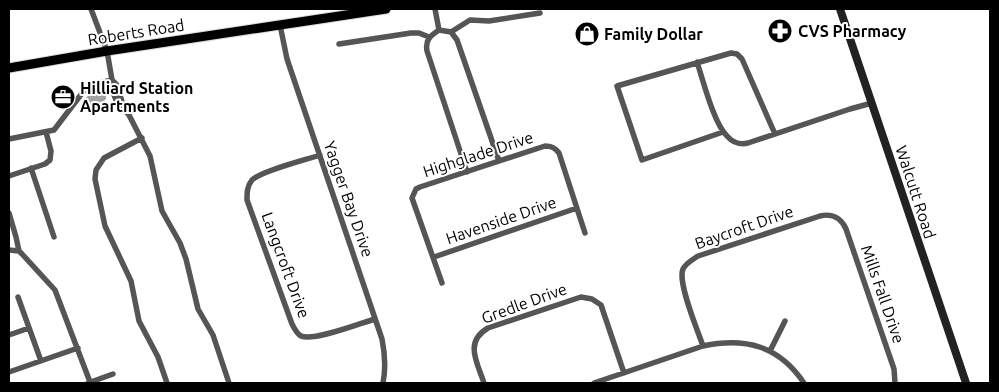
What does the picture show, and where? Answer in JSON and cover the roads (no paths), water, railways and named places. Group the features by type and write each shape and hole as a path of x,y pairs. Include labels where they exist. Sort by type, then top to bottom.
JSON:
{"main road":[{"name":"Roberts Road","path":"9,68 107,51 386,9"}],"street":[{"path":"91,9 107,51 112,90 116,100 122,105 142,138 150,156 162,211 180,243 186,259 198,309 213,335 229,383"},
{"path":"435,9 439,30"},
{"name":"Walcutt Road","path":"840,9 966,383"},
{"path":"466,172 427,51 426,45 429,37 439,30 451,32 470,20 489,21 540,13"},
{"name":"Yagger Bay Drive","path":"280,25 287,59 375,319 385,355 383,383"},
{"path":"451,32 457,40 498,161"},
{"path":"339,44 411,33 419,33 429,37"},
{"path":"723,132 642,160 616,86 731,53 737,54 742,59 775,134"},
{"path":"697,62 723,132 735,143 748,143 872,103"},
{"path":"9,139 57,129 83,92 102,82 112,80"},
{"path":"9,176 45,164 50,160 51,155 46,132"},
{"path":"142,138 104,158 96,170 95,179 105,226 132,281 139,321 158,357 167,383"},
{"name":"Highglade Drive","path":"434,257 412,198 416,189 420,187 545,146 555,148 558,153 577,208"},
{"name":"Langcroft Drive","path":"320,155 262,174 252,180 247,194 248,200 292,324 297,333 307,338 318,337 375,319"},
{"path":"31,168 54,237"},
{"path":"577,208 585,233"},
{"name":"Havenside Drive","path":"434,257 577,208"},
{"path":"9,212 19,251 53,286 78,348 88,383 113,374"},
{"name":"Baycroft Drive","path":"703,346 682,284 682,273 687,264 698,256 820,216 829,215 837,217"},
{"name":"Mills Fall Drive","path":"837,217 846,229 894,369 895,383"},
{"path":"9,250 19,251"},
{"path":"434,257 442,284"},
{"path":"18,298 41,361"},
{"name":"Gredle Drive","path":"484,383 473,348 475,339 480,332 577,298 589,298 600,305 604,311 624,373"},
{"path":"770,351 785,321"},
{"path":"9,335 28,328"},
{"path":"594,383 703,346 737,342 754,345 770,351 785,361 804,383"},
{"path":"9,372 78,348"}],"place":[{"name":"CVS Pharmacy","path":"780,31"},
{"name":"Family Dollar","path":"587,34"},
{"name":"Hilliard Station Apartments","path":"63,97"}]}
